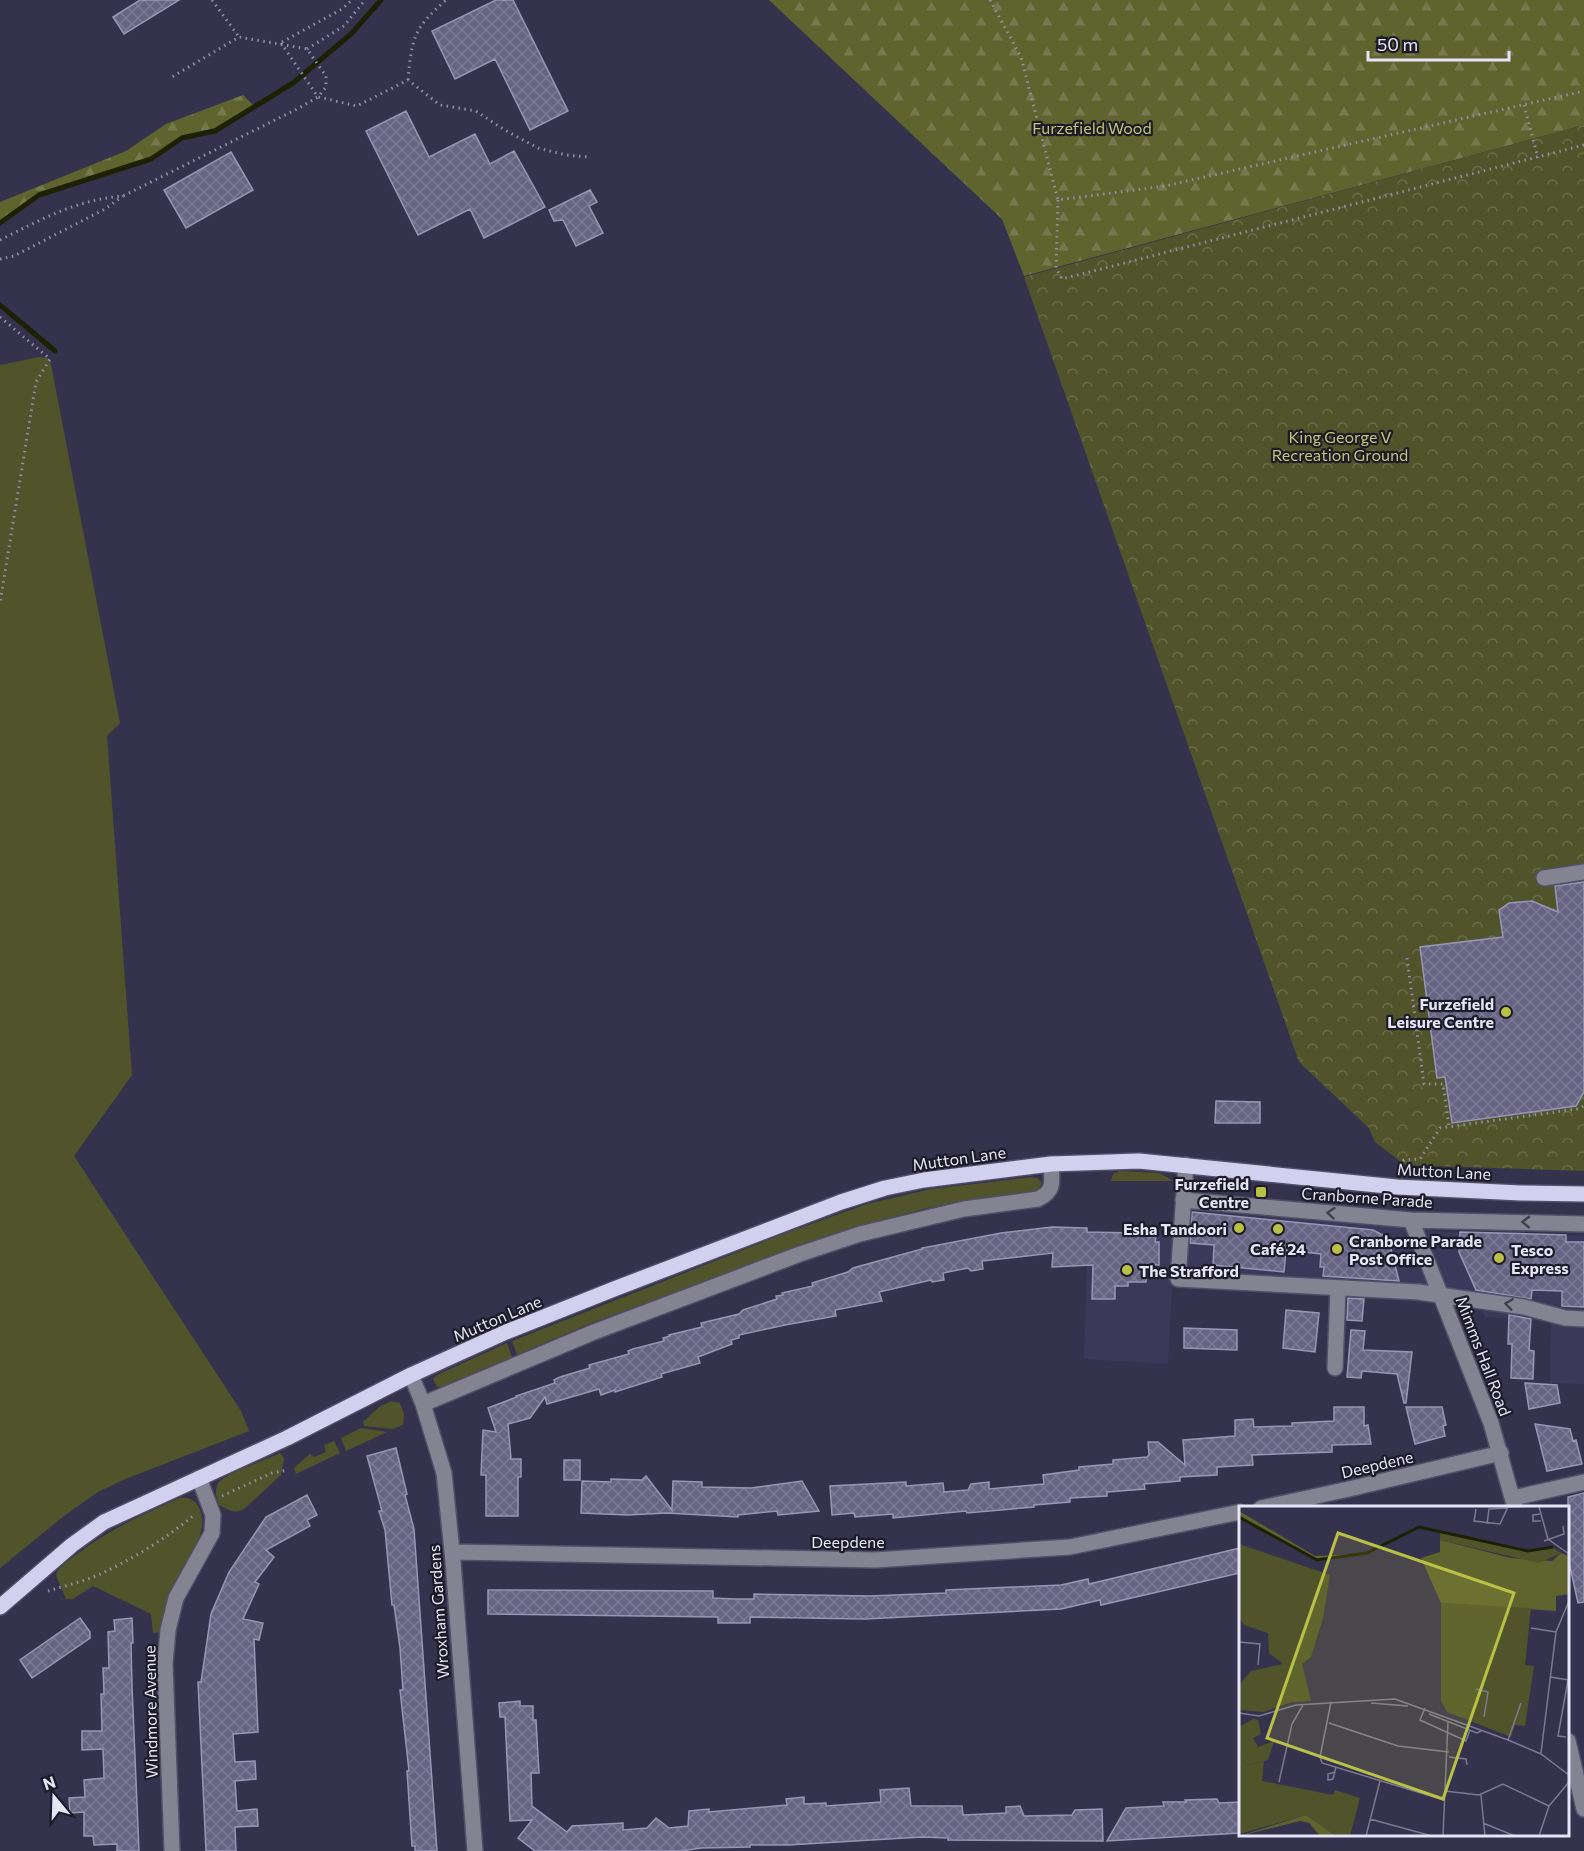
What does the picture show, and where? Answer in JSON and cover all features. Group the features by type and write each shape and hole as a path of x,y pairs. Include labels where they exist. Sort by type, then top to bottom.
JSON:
{"main road":[{"name":"Mutton Lane","path":"0,1607 72,1545 104,1522 287,1438 411,1375 506,1332 842,1202 885,1188 924,1180 1051,1164 1139,1161 1396,1187 1584,1194"}],"street":[{"path":"1544,878 1584,872"},
{"path":"423,1404 594,1332 810,1251 912,1220 964,1209 1038,1199 1046,1195 1052,1187 1051,1164"},
{"path":"1186,1165 1178,1279 1418,1292 1524,1307 1565,1318 1584,1318"},
{"name":"Cranborne Parade","path":"1183,1200 1411,1220 1584,1224"},
{"name":"Mimms Hall Road","path":"1411,1220 1491,1423 1514,1503"},
{"path":"1335,1368 1338,1288"},
{"name":"Wroxham Gardens","path":"411,1375 423,1404 444,1473 476,1851"},
{"name":"Deepdene","path":"1271,1506 1501,1454"},
{"name":"Windmore Avenue","path":"171,1851 165,1664 168,1630 176,1598 212,1533 213,1515 199,1478"},
{"path":"1514,1503 1584,1482"},
{"name":"Deepdene","path":"452,1552 876,1560 1071,1547 1239,1512"},
{"path":"1569,1744 1581,1785 1584,1809"}],"path":[{"path":"212,0 239,37"},
{"path":"280,43 342,9 352,0"},
{"path":"307,49 344,26 365,0"},
{"path":"408,80 411,44 426,18 446,0"},
{"path":"990,0 1021,57 1058,200 1056,268 1062,279 1584,146"},
{"path":"0,259 14,256 34,246 105,209 123,196 318,97 326,87 326,76 307,49 239,37 172,78"},
{"path":"280,43 318,97 357,106 408,80"},
{"path":"408,80 440,105 476,111 538,148 588,157"},
{"path":"1058,200 1165,186 1584,91"},
{"path":"1524,105 1538,158"},
{"path":"0,240 61,209 99,198 123,196"},
{"path":"0,317 50,359 36,382 0,603"},
{"path":"1407,958 1425,1084 1443,1083 1449,1127"},
{"path":"1397,1173 1404,1160 1420,1159 1440,1128 1577,1109 1584,1106"},
{"path":"48,1591 98,1575 137,1554 184,1523 208,1503 272,1473 288,1470"}],"shaded area":[{"path":"1174,1209 1446,1232 1584,1236 1584,1384 1550,1383 1551,1322 1485,1317 1480,1305 1172,1285 1168,1364 1084,1359 1088,1232 1173,1233"}],"green space":[{"name":"Furzefield Wood","path":"769,0 1584,0 1584,125 1024,276 1002,219"},
{"path":"243,95 253,105 215,128 183,135 150,158 40,193 0,221 0,202 126,151 166,124"},
{"name":"King George V Recreation Ground","path":"1584,125 1584,1171 1405,1165 1375,1142 1369,1128 1299,1062 1024,277"},
{"path":"40,357 50,359 120,723 107,736 132,1075 74,1156 241,1411 249,1431 98,1492 64,1516 0,1568 0,365"},
{"path":"1120,1171 1159,1173 1174,1181 1111,1181 1113,1174"},
{"path":"1032,1177 1039,1179 1042,1183 1038,1191 923,1209 849,1229 591,1323 517,1355 512,1341 789,1232 867,1204 931,1189"},
{"path":"507,1343 512,1357 437,1387 433,1379 437,1375"},
{"path":"391,1401 400,1403 404,1414 403,1425 392,1429 364,1426 363,1422 379,1407"},
{"path":"361,1428 387,1432 346,1451 341,1438"},
{"path":"334,1441 340,1453 296,1474 294,1468 310,1454 314,1457 326,1452 324,1445"},
{"path":"280,1453 284,1458 281,1475 245,1508 235,1511 219,1505 216,1488 223,1478"},
{"path":"180,1498 186,1498 198,1505 202,1528 194,1550 171,1591 161,1632 153,1633 151,1614 93,1586 73,1599 66,1599 56,1575 59,1569 113,1530"}],"building":[{"path":"140,0 179,0 124,34 113,17"},
{"path":"496,0 513,0 568,111 530,130 495,59 455,79 432,31"},
{"path":"406,111 429,157 475,134 490,164 514,151 545,207 484,238 470,209 418,235 366,131"},
{"path":"231,152 253,190 186,228 164,190"},
{"path":"590,190 597,202 589,206 603,233 576,246 563,220 554,221 549,210"},
{"name":"Furzefield Leisure Centre","path":"1584,882 1584,1092 1576,1106 1452,1123 1445,1077 1437,1078 1420,947 1503,937 1499,910 1509,903 1532,901 1558,912 1555,886"},
{"path":"1216,1101 1260,1102 1260,1123 1215,1123"},
{"path":"1192,1212 1373,1230 1385,1236 1389,1241 1399,1281 1323,1276 1324,1267 1320,1267 1321,1254 1286,1250 1284,1272 1213,1265 1214,1245 1190,1243"},
{"path":"1052,1227 1087,1228 1087,1232 1137,1233 1147,1234 1147,1237 1156,1237 1155,1242 1159,1242 1159,1265 1147,1264 1146,1282 1128,1282 1128,1286 1115,1286 1115,1299 1092,1299 1093,1265 1052,1267 1053,1253 982,1261 983,1269 971,1271 968,1268 943,1273 944,1280 932,1282 931,1280 879,1292 882,1301 835,1310 836,1316 739,1335 739,1338 731,1340 732,1344 698,1357 700,1363 661,1374 662,1377 615,1392 615,1390 601,1395 599,1389 547,1404 545,1397 530,1418 508,1424 511,1459 521,1459 521,1477 518,1477 518,1516 486,1516 486,1475 481,1475 483,1430 496,1432 488,1408 555,1383 554,1380 560,1377 590,1368 589,1365 629,1354 628,1351 633,1349 664,1341 663,1338 669,1335 702,1327 701,1323 739,1314 743,1310 777,1299 776,1296 783,1295 782,1293 813,1286 812,1283 848,1272 853,1268 922,1248 1001,1233"},
{"path":"1460,1232 1566,1235 1566,1242 1584,1242 1584,1307 1562,1306 1562,1291 1532,1290 1531,1299 1476,1290 1459,1252"},
{"path":"1348,1298 1364,1299 1362,1321 1347,1320"},
{"path":"1286,1310 1319,1313 1315,1352 1283,1348"},
{"path":"1509,1315 1531,1319 1529,1350 1534,1351 1533,1379 1511,1378 1512,1344 1508,1344"},
{"path":"1184,1328 1237,1330 1237,1350 1184,1348"},
{"path":"1351,1330 1365,1331 1363,1350 1412,1352 1406,1403 1404,1403 1397,1374 1362,1371 1361,1378 1347,1377"},
{"path":"1525,1383 1557,1385 1560,1403 1529,1409"},
{"path":"1334,1407 1364,1407 1364,1426 1368,1425 1371,1444 1332,1445 1332,1452 1252,1455 1253,1465 1217,1467 1217,1475 1180,1477 1180,1481 1144,1484 1145,1489 1107,1492 1107,1496 1070,1498 1070,1502 1034,1505 1034,1507 893,1518 893,1514 855,1517 854,1513 832,1515 830,1486 906,1482 906,1486 943,1483 944,1492 968,1490 971,1484 989,1482 989,1489 1044,1484 1043,1475 1079,1470 1079,1467 1113,1464 1113,1460 1147,1457 1149,1455 1148,1442 1158,1442 1185,1465 1183,1440 1235,1436 1235,1420 1253,1419 1254,1427 1292,1426 1292,1423 1334,1421"},
{"path":"1406,1407 1442,1407 1446,1425 1443,1426 1445,1436 1415,1444"},
{"path":"1535,1424 1570,1429 1573,1441 1576,1440 1582,1464 1547,1471"},
{"path":"396,1448 414,1529 437,1851 415,1851 415,1846 412,1846 407,1771 409,1771 400,1690 403,1690 400,1648 394,1605 392,1605 385,1530 379,1511 382,1511 367,1456"},
{"path":"564,1460 580,1460 580,1480 564,1480"},
{"path":"646,1476 672,1510 673,1481 702,1482 702,1487 751,1488 802,1481 819,1511 778,1515 777,1511 738,1515 738,1517 666,1513 628,1515 581,1513 582,1481 642,1480"},
{"path":"1584,1493 1584,1602 1578,1603 1569,1562 1568,1497"},
{"path":"307,1495 317,1515 307,1520 310,1526 266,1550 274,1557 255,1582 259,1584 243,1619 263,1623 259,1640 254,1639 258,1732 233,1734 235,1762 255,1761 256,1779 235,1781 237,1811 257,1809 258,1826 235,1827 236,1851 206,1851 198,1682 201,1682 211,1614 229,1572 266,1517"},
{"path":"1239,1548 1239,1573 1101,1605 1100,1600 1061,1609 865,1619 750,1617 750,1623 718,1623 718,1617 488,1614 488,1590 713,1591 713,1598 754,1599 754,1594 869,1596 946,1593 946,1590 1061,1585 1088,1579 1089,1584"},
{"path":"80,1618 90,1632 90,1638 32,1678 20,1660"},
{"path":"132,1618 132,1686 139,1851 117,1851 117,1844 94,1845 93,1836 84,1836 84,1812 70,1813 69,1798 85,1797 84,1780 104,1778 103,1749 82,1750 82,1731 102,1731 101,1694 104,1694 103,1668 109,1668 108,1632 115,1631 114,1620"},
{"path":"520,1701 520,1706 533,1706 533,1720 536,1720 539,1773 531,1773 532,1806 567,1832 572,1826 623,1823 623,1830 647,1828 656,1818 669,1828 688,1826 689,1811 709,1809 709,1812 787,1805 786,1799 804,1797 804,1804 826,1803 826,1806 881,1802 880,1790 909,1788 911,1806 962,1806 963,1815 1006,1813 1006,1807 1020,1806 1024,1816 1072,1815 1075,1810 1102,1809 1103,1841 948,1840 948,1838 922,1837 750,1845 750,1847 701,1848 682,1851 535,1851 518,1838 532,1820 510,1821 505,1717 500,1717 499,1703"},
{"path":"1217,1799 1219,1803 1239,1802 1239,1833 1107,1841 1126,1808 1164,1806 1163,1802 1186,1802 1185,1800"}],"waterway":[{"path":"0,223 39,195 151,159 182,138 215,131 293,83 351,34 381,0"},
{"path":"0,305 55,351"}],"place":[{"name":"Furzefield Leisure Centre","path":"1506,1012"},
{"name":"Furzefield Centre","path":"1261,1192"},
{"name":"Esha Tandoori","path":"1239,1228"},
{"name":"Café 24","path":"1278,1229"},
{"name":"Cranborne Parade Post Office","path":"1337,1249"},
{"name":"Tesco Express","path":"1499,1258"},
{"name":"The Strafford","path":"1127,1270"}]}
